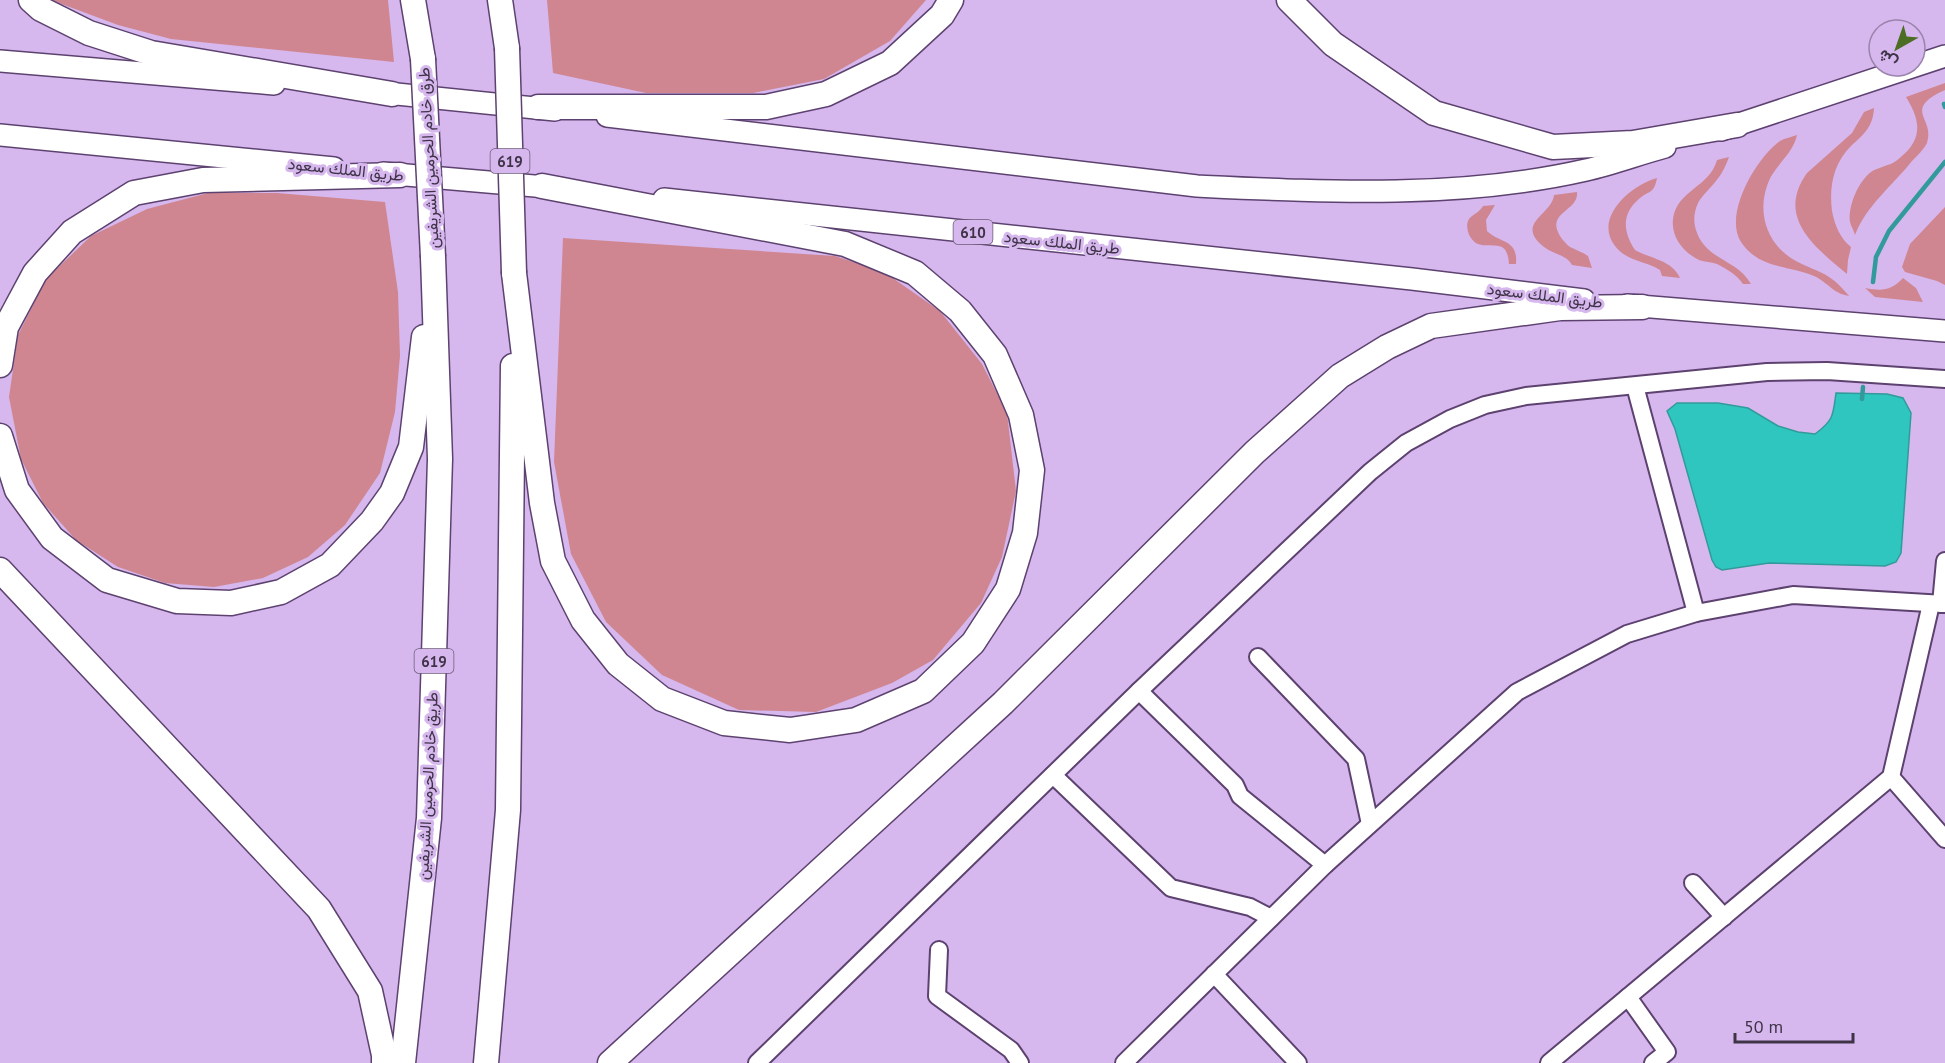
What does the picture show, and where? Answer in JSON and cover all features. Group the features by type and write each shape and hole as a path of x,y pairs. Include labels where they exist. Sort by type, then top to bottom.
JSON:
{"highway":[{"path":"31,0 41,9 88,33 151,53 392,94"},
{"path":"413,0 423,59"},
{"name":"619","path":"419,0 423,59"},
{"name":"619","path":"486,1063 508,810 514,273 507,48 500,0"},
{"path":"507,48 508,0"},
{"path":"538,107 766,108 826,94 890,63 942,15 951,0"},
{"path":"1289,0 1333,44 1434,113 1553,147 1633,143 1737,125"},
{"name":"طرق خادم الحرمين الشريفين","path":"423,59 433,257"},
{"path":"0,364 6,327 35,273 72,232 134,193 203,180 399,175"},
{"path":"514,273 542,503 553,561 583,620 618,664 662,699 724,723 790,730 856,720 922,691 974,643 1008,589 1025,533 1032,470 1021,415 995,355 960,311 915,273 845,244 542,186"},
{"path":"0,435 17,490 52,538 107,580 177,601 231,603 281,592 330,565 372,521 392,493 411,447 433,257"},
{"name":"طريق خادم الحرمين الشريفين","path":"403,1063 429,818 440,459 433,257"},
{"path":"610,1063 1003,703 1255,452 1340,376 1386,347 1431,326 1560,308 1642,307"},
{"path":"0,570 319,909 370,991 384,1063"}],"main road":[{"path":"0,61 538,107 1197,186 1284,190 1430,190 1503,183 1586,170 1737,125 1945,56"},
{"name":"طريق الملك سعود","path":"0,135 399,175 542,186 1412,279 1642,307 1945,331"}],"street":[{"path":"757,1063 1139,691 1370,472 1406,443 1450,419 1485,405 1526,396 1767,372 1827,371 1945,379"},
{"path":"1635,386 1696,613"},
{"path":"1549,1063 1891,777 1939,604 1945,561"},
{"path":"1124,1063 1324,865 1517,692 1627,634 1696,613 1793,595 1939,604"},
{"path":"1258,657 1356,759 1370,824"},
{"path":"1139,691 1234,785 1240,796 1324,865"},
{"path":"1053,775 1171,888 1250,907 1271,918"},
{"path":"1891,777 1945,839"},
{"path":"1693,883 1724,917"},
{"path":"939,950 937,996 1011,1050 1020,1063"},
{"path":"1214,974 1298,1063"},
{"path":"1628,997 1667,1052 1653,1063"}],"shaded area":[{"path":"51,0 388,0 394,62 171,39 118,25"},
{"path":"547,0 926,0 890,41 824,79 753,93 646,93 553,73"},
{"path":"1945,83 1945,90 1932,97 1922,109 1929,134 1926,145 1873,205 1855,235 1850,216 1855,195 1862,182 1871,172 1896,161 1905,154 1915,139 1917,123 1906,97"},
{"path":"1874,108 1867,130 1840,160 1832,185 1831,202 1835,222 1841,236 1851,247 1847,274 1823,254 1803,231 1797,218 1795,204 1798,189 1807,173 1852,133 1864,112"},
{"path":"1797,135 1791,149 1767,186 1763,208 1767,229 1786,255 1829,277 1849,296 1838,293 1814,276 1774,265 1756,257 1741,242 1737,230 1736,217 1739,202 1753,173 1780,141"},
{"path":"1729,157 1714,184 1698,203 1694,216 1695,227 1706,248 1738,269 1751,284 1743,284 1732,272 1717,264 1693,257 1679,243 1674,232 1673,219 1681,201 1708,177 1717,160"},
{"path":"1657,178 1653,189 1640,198 1630,210 1626,229 1635,250 1672,267 1680,278 1662,276 1660,270 1625,255 1615,246 1609,235 1612,214 1618,204 1636,188"},
{"path":"1577,192 1574,203 1561,215 1556,225 1566,244 1588,256 1592,268 1572,265 1567,259 1544,247 1533,232 1533,225 1552,202 1554,195"},
{"path":"208,193 277,193 385,202 398,292 400,356 395,412 380,473 345,525 308,557 263,578 214,587 165,583 118,567 76,540 43,503 21,459 9,397 18,335 46,279 91,236 147,209"},
{"path":"1495,205 1486,220 1487,231 1511,246 1516,256 1516,264 1509,264 1508,256 1503,248 1478,244 1469,233 1467,226 1469,219 1483,206"},
{"path":"1945,207 1945,285 1905,272 1902,267 1910,244"},
{"path":"563,238 835,256 884,272 940,311 982,364 1007,413 1016,491 1002,557 981,603 933,660 892,683 816,712 739,710 662,675 606,622 571,554 554,462"},
{"path":"1903,278 1916,288 1923,302 1875,297 1865,288 1886,289"},
{"path":"1836,393 1887,394 1903,398 1911,413 1901,553 1896,562 1885,566 1769,563 1722,570 1716,567 1712,560 1675,429 1667,411 1677,403 1718,403 1748,408 1778,426 1815,434 1826,425 1832,416"}],"waterway":[{"path":"1873,282 1876,257 1889,231 1945,162"},
{"path":"1862,399 1863,387"}]}
